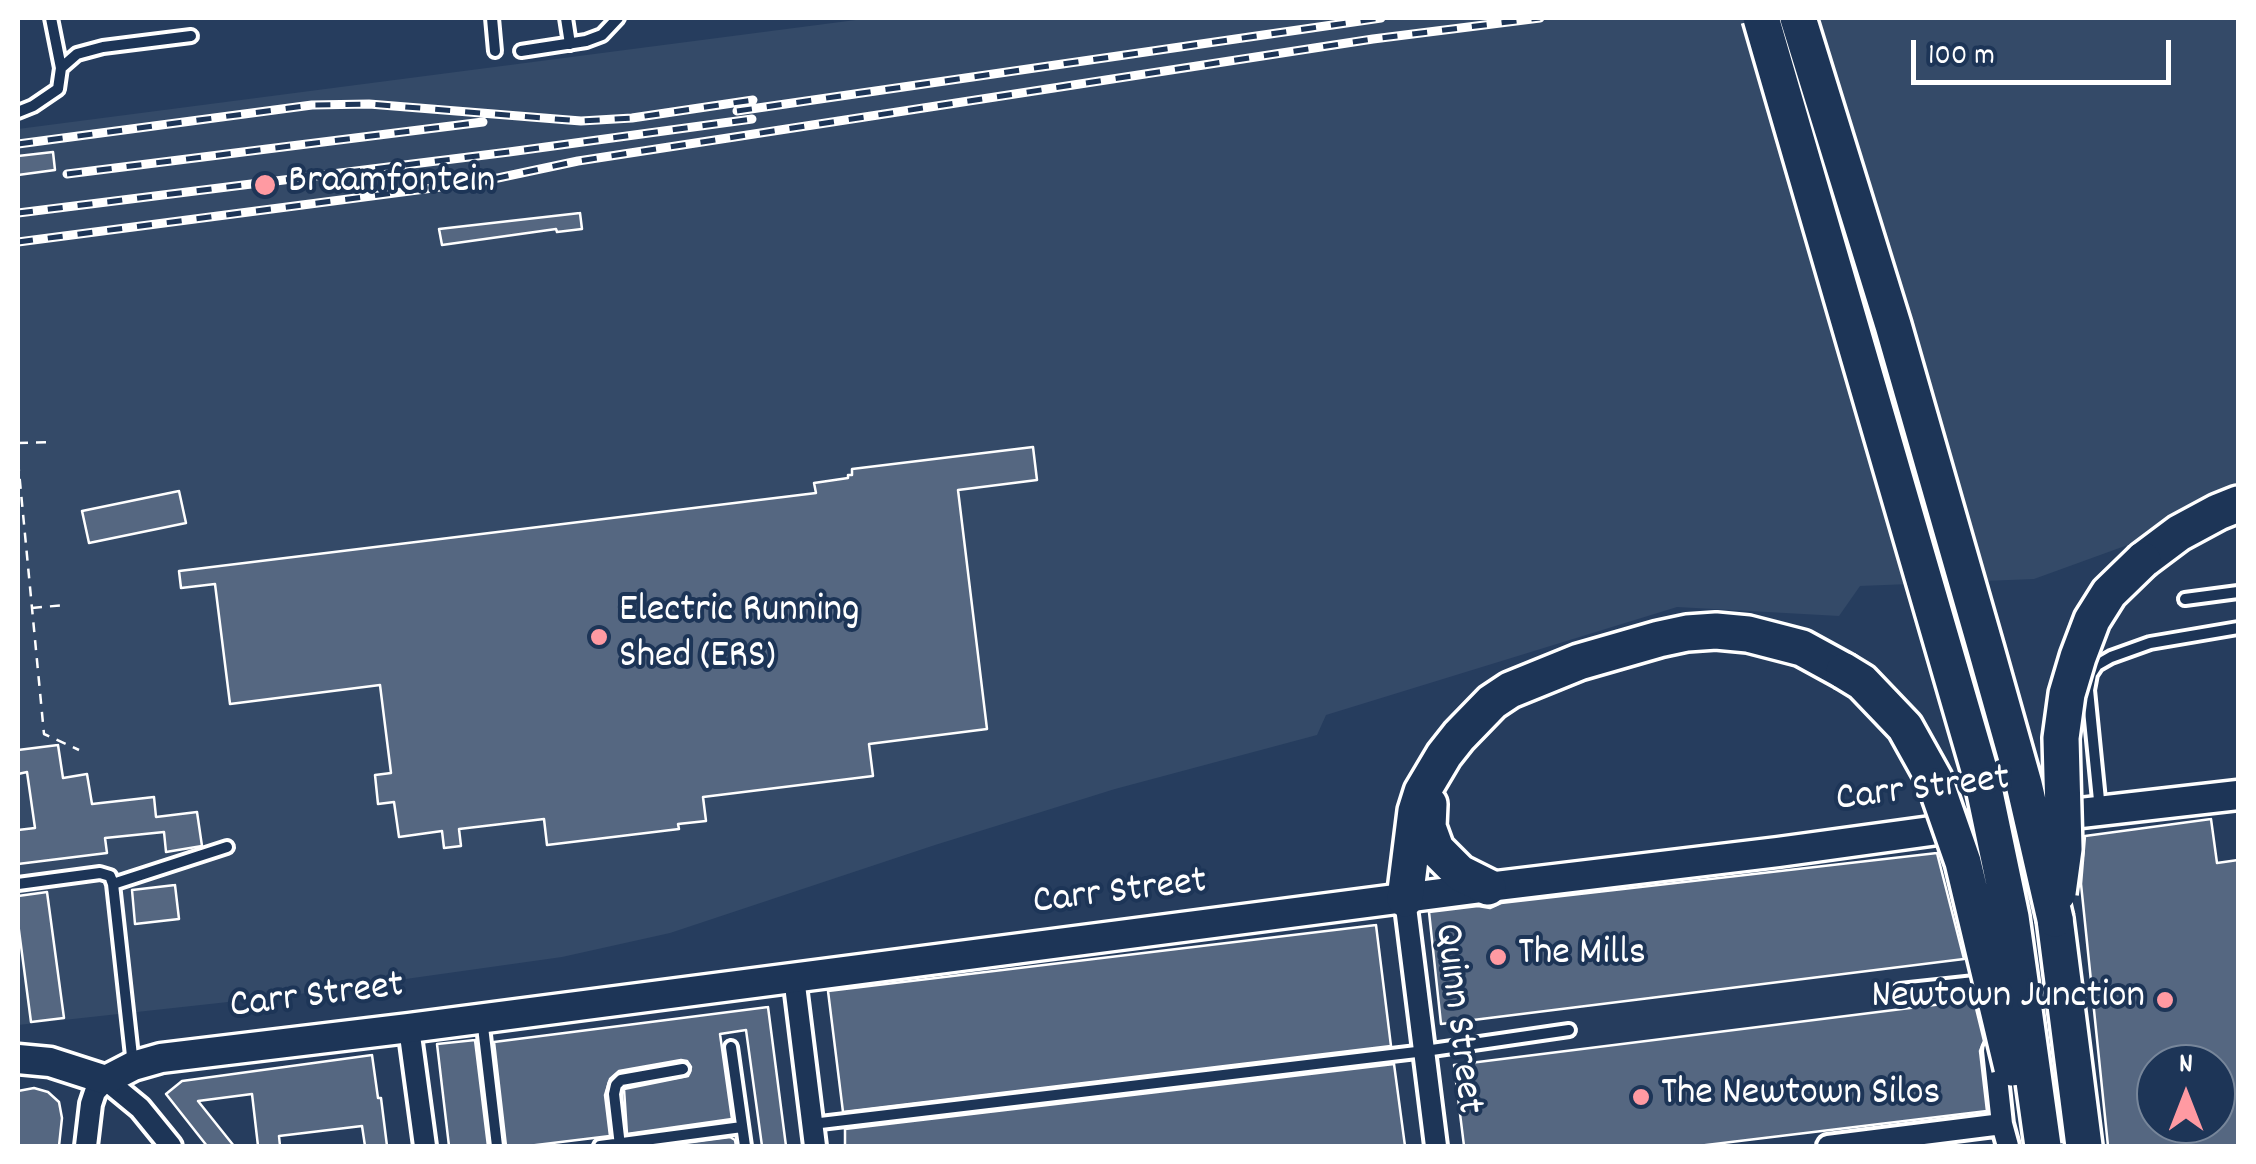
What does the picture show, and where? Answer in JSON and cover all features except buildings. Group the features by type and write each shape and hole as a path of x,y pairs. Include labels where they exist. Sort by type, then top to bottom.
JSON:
{"highway":[{"path":"1760,18 1982,783 2011,917 2043,1146"},
{"path":"1798,18 1893,325 2024,784 2055,919 2084,1146"},
{"path":"2055,919 2064,849 2062,738 2067,694 2092,620 2109,593 2142,560 2179,533 2238,504"},
{"path":"1405,899 1422,792 1444,755 1475,719 1510,690 1578,662 1687,633 1748,634 1802,648 1862,682 1905,727 1944,800 1963,862 2031,1146"},
{"path":"1430,778 1428,827 1436,849 1460,873 1488,887"}],"street":[{"name":"Carr Street","path":"106,1080 132,1066 161,1058 410,1034 482,1018 794,977 2238,794"},
{"path":"1967,826 2002,1124 2008,1146"},
{"name":"Quinn Street","path":"1405,899 1436,1146"},
{"path":"794,977 815,1146"},
{"path":"410,1034 425,1146"},
{"path":"18,1060 77,1068 106,1080 140,1108 171,1146"},
{"path":"86,1146 91,1104 106,1080"},
{"path":"1828,1146 2002,1124"}],"lane":[{"path":"18,112 58,89 61,68 50,18"},
{"path":"492,18 495,51"},
{"path":"566,18 570,44"},
{"path":"521,51 602,35 618,18"},
{"path":"61,68 78,54 102,47 191,36"},
{"path":"2185,599 2238,592"},
{"path":"2100,811 2088,690 2091,674 2111,657 2150,643 2238,628"},
{"path":"113,884 227,847"},
{"path":"18,884 100,872 110,876 132,1066"},
{"path":"1900,990 1986,980"},
{"path":"482,1018 497,1146"},
{"path":"812,1124 1569,1030"},
{"path":"731,1046 745,1146"},
{"path":"620,1145 616,1085 622,1080 683,1070"},
{"path":"600,1146 742,1128"}],"path":[{"path":"18,444 52,442"},
{"path":"18,461 44,734 78,750"},
{"path":"32,608 65,605"}],"shaded area":[{"path":"871,18 2238,18 2238,487 2212,497 2147,538 2034,579 1860,586 1839,616 1677,607 1326,715 1317,735 1115,789 670,933 562,957 292,995 18,1025 18,129"}],"railway":[{"path":"737,111 1381,18"},
{"path":"18,242 479,182 578,161 1373,39 1540,18"},
{"path":"18,144 312,105 369,104 581,121 632,118 753,100"},
{"path":"18,213 752,119"},
{"path":"67,174 483,122"}],"place":[{"name":"Braamfontein","path":"265,185"},
{"name":"Electric Running Shed (ERS)","path":"599,637"},
{"name":"The Mills","path":"1498,957"},
{"name":"Newtown Junction","path":"2165,1000"},
{"name":"The Newtown Silos","path":"1641,1097"}]}
